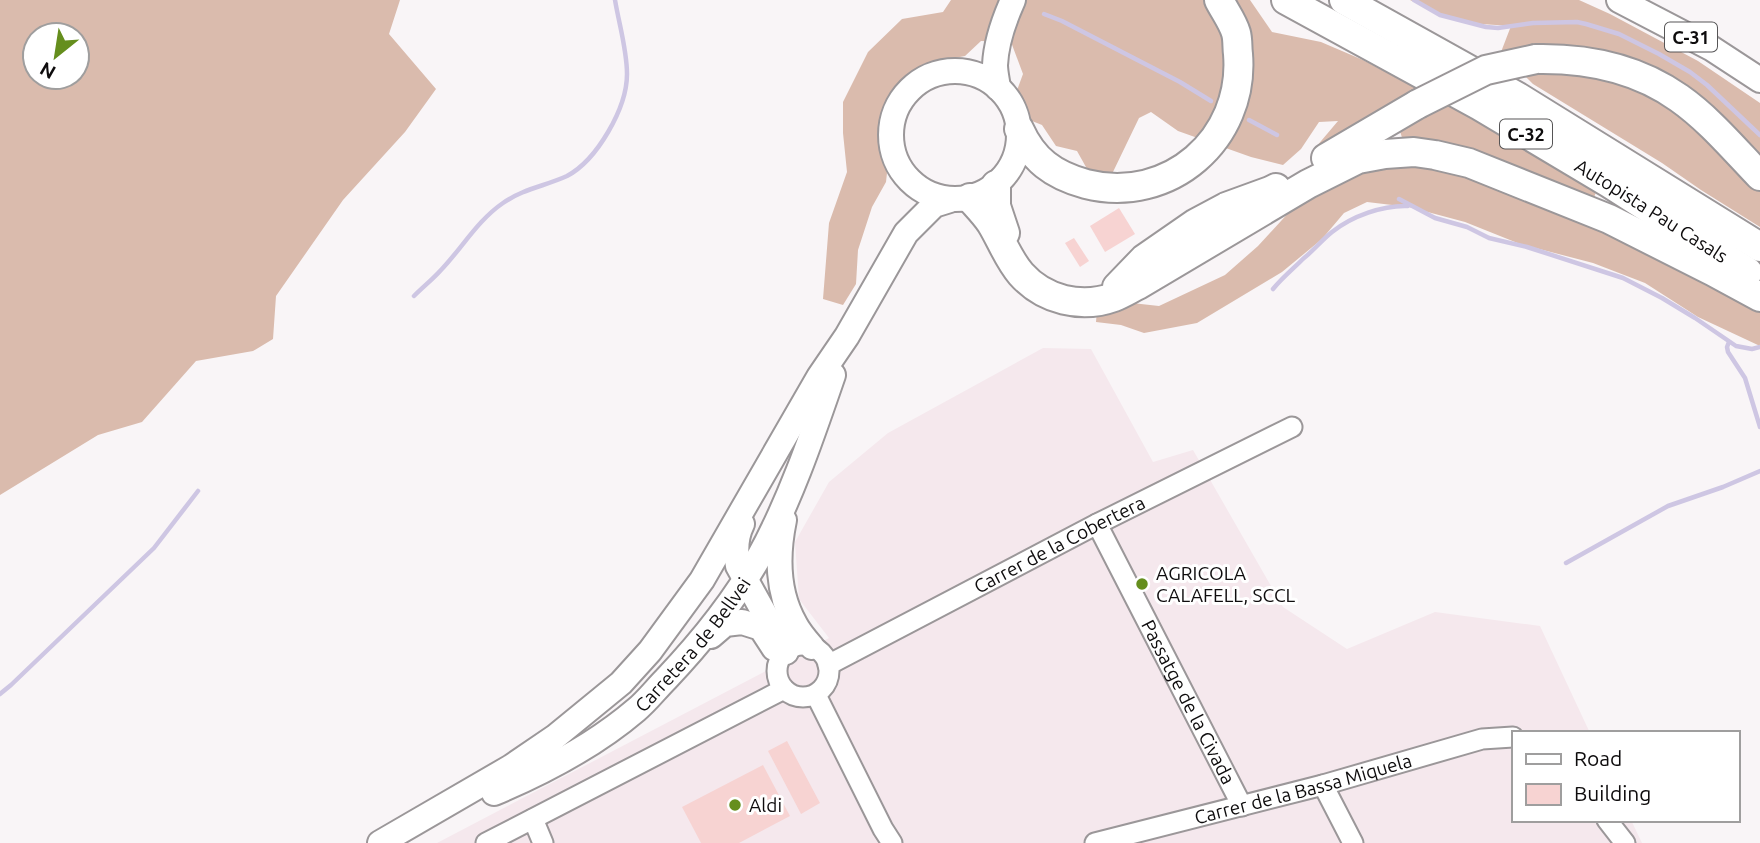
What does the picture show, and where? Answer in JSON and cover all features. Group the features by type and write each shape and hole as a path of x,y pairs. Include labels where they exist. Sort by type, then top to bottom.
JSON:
{"highway":[{"path":"1019,129 1027,146 1039,161 1076,181 1094,186 1112,188 1147,184 1182,169 1199,157 1215,140 1233,103 1238,85 1236,33 1219,0"},
{"name":"Autopista Pau Casals","path":"1286,0 1480,106 1609,183 1760,280"},
{"name":"Autopista Pau Casals","path":"1344,0 1518,97 1760,247"},
{"path":"996,185 996,206 1000,220 1008,240 1026,269 1044,284 1060,291 1092,296 1115,290 1144,259 1196,223 1226,207 1270,191 1461,81 1486,70 1536,60 1561,59 1621,69 1679,97 1703,117 1760,176"},
{"path":"960,199 989,220 1012,262 1022,275 1039,289 1071,302 1093,303 1114,298 1308,184 1359,159 1413,152 1469,163 1597,214 1760,297"}],"main road":[{"name":"C-31","path":"1619,0 1711,48 1760,80"},
{"path":"998,88 995,65 1009,8"},
{"path":"961,71 975,61 1009,8"},
{"path":"946,71 961,71 982,77 998,88 1014,109 1019,129 1017,152 1010,170 996,185 960,199 923,191 902,172 892,148 892,122 907,92 930,75 946,71"},
{"name":"Carretera de Bellvei","path":"902,172 909,198 906,233"},
{"name":"Carretera de Bellvei","path":"380,843 511,767 575,721 621,683 650,651 702,580 818,377 847,336 906,233 934,205 960,199"},
{"name":"Carretera de Bellvei","path":"403,831 509,786 597,739 637,709 687,657 726,610 759,556 788,497 847,336"},
{"path":"776,451 769,478 740,529 734,551 738,566 783,656"},
{"path":"788,497 780,539 779,568 784,597 794,624 820,656"},
{"path":"687,657 725,624 742,622 761,628 783,656"}],"street":[{"name":"Carrer de la Cobertera","path":"820,656 1293,427"},
{"name":"Passatge de la Civada","path":"1097,524 1242,806"},
{"path":"803,646 820,656 828,675 826,683 816,695 793,695 784,689 778,678 783,656 793,647 803,646"},
{"path":"486,843 784,689"},
{"path":"816,695 892,843"},
{"name":"Carrer de la Bassa Miquela","path":"1095,843 1133,838 1482,739 1512,737"},
{"path":"1323,785 1353,843"},
{"path":"533,819 543,843"},
{"path":"1609,822 1625,843"}],"shaded area":[{"path":"0,0 400,0 389,34 436,89 405,132 343,200 276,296 273,339 253,351 196,361 142,422 98,435 0,495"},
{"path":"951,0 1250,0 1272,32 1321,42 1363,60 1448,105 1596,192 1586,221 1760,309 1760,346 1698,317 1645,283 1593,263 1520,244 1465,222 1409,207 1367,202 1344,213 1322,239 1282,272 1197,323 1144,333 1121,325 1096,322 1097,310 1123,302 1159,306 1225,275 1258,246 1303,197 1404,144 1399,128 1329,149 1316,147 1338,121 1319,122 1301,149 1283,165 1251,157 1178,131 1151,112 1139,118 1112,174 1091,176 1077,151 1056,146 1042,125 1032,121 1016,93 1023,74 1011,42 981,41 965,56 924,64 905,78 893,93 882,116 878,135 887,173 886,182 872,207 858,250 856,284 843,305 823,299 829,223 847,172 843,102 868,52 902,19 943,12"},
{"path":"1410,0 1579,0 1698,61 1760,103 1760,227 1533,84 1501,52 1511,26 1481,24 1445,16"},
{"path":"1043,348 1091,349 1153,462 1193,450 1283,607 1347,649 1435,612 1540,626 1589,731 1512,731 1512,822 1632,822 1642,843 437,843 829,638 799,599 795,542 829,482 888,433"}],"building":[{"path":"1119,208 1135,234 1105,252 1090,226"},
{"path":"1074,238 1089,261 1080,267 1065,243"},
{"path":"787,741 820,803 801,814 768,751"},
{"name":"Aldi","path":"763,765 790,816 739,843 701,843 682,807"}],"waterway":[{"path":"414,296 449,262 494,210 518,194 567,176 599,146 616,117 626,87 626,56 615,0"},
{"path":"1414,0 1440,15 1486,27 1577,22 1619,34 1690,72 1760,135"},
{"path":"1044,14 1180,82 1211,101"},
{"path":"1249,120 1277,135"},
{"path":"1399,199 1435,218 1467,227 1489,238 1527,247 1623,278 1662,298 1736,346 1752,349 1760,347"},
{"path":"1273,289 1340,226 1358,216 1378,210 1408,206"},
{"path":"1729,342 1728,352 1745,378 1760,427"},
{"path":"1566,563 1668,506 1760,471"},
{"path":"0,694 154,548 198,491"}],"place":[{"name":"AGRICOLA CALAFELL, SCCL","path":"1142,584"},
{"name":"Aldi","path":"735,805"}]}
